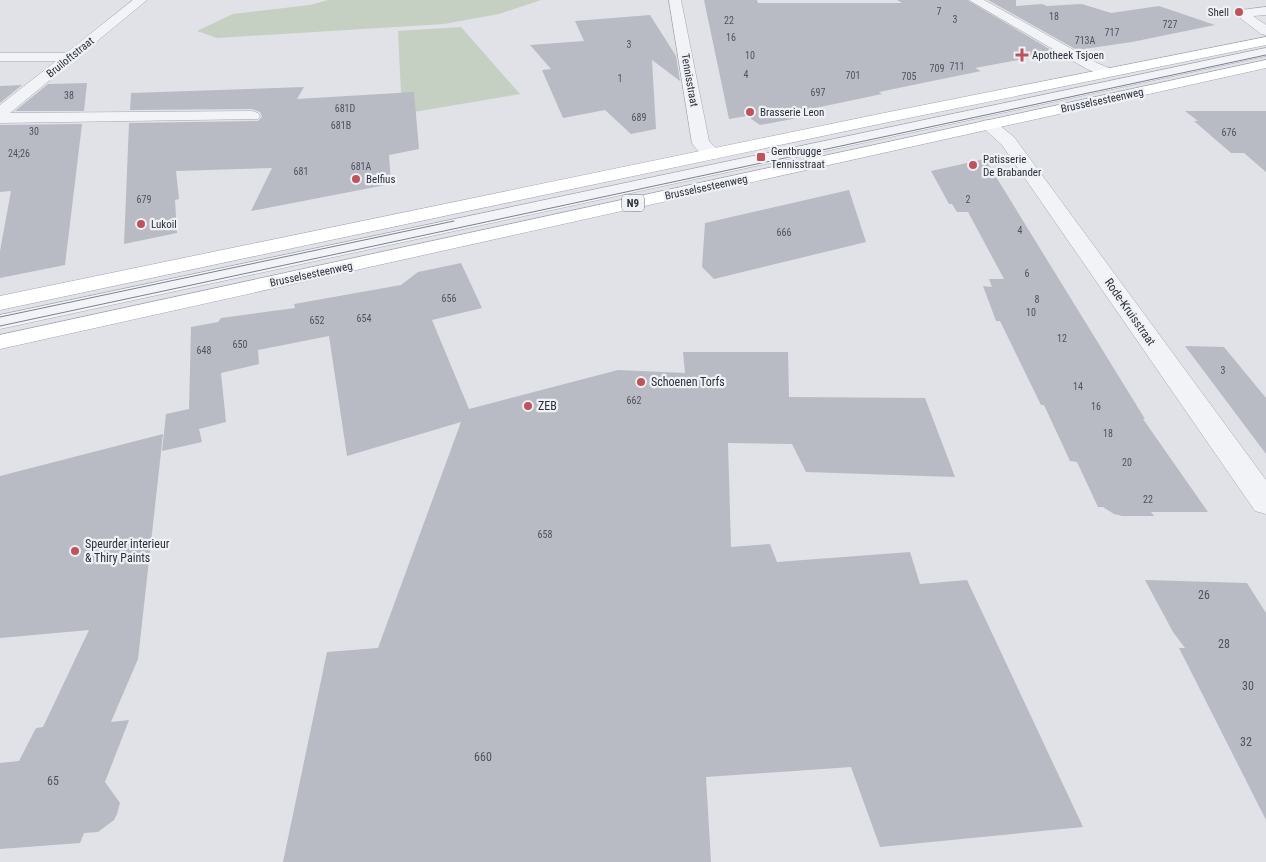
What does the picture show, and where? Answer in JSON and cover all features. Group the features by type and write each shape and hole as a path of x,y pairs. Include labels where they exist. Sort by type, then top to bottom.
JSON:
{"main road":[{"name":"Brusselsesteenweg","path":"0,302 1266,41"},
{"name":"Brusselsesteenweg","path":"0,342 1266,64"}],"street":[{"name":"Bruiloftstraat","path":"0,113 141,0"},
{"name":"Tennisstraat","path":"675,0 701,143 713,154"},
{"path":"975,0 1092,66 1109,73"},
{"path":"1266,11 1242,14 1266,31"},
{"path":"0,322 1266,52"},
{"path":"0,58 70,57"},
{"path":"0,95 27,92"},
{"path":"0,118 252,116"},
{"name":"Rode-Kruisstraat","path":"988,125 1008,141 1266,503"}],"green space":[{"path":"328,0 541,0 499,14 444,24 217,38 197,31 233,14 310,5"},
{"path":"461,27 520,94 402,114 398,31"}],"building":[{"path":"704,0 757,0 758,3 902,3 897,0 967,0 1056,53 975,68 981,71 879,92 882,94 801,111 808,116 760,125 747,116 729,119"},
{"path":"988,0 1016,0 1016,6 1082,4 1111,13 1159,6 1215,25 1132,42 1077,50"},
{"path":"650,15 676,56 680,81 652,60 656,129 631,134 605,110 563,118 542,70 551,69 530,45 584,41 575,21"},
{"path":"87,83 84,111 15,111 48,84"},
{"path":"22,85 0,103 0,86"},
{"path":"304,87 297,99 414,92 419,149 389,155 391,184 251,211 272,168 176,171 179,199 175,200 177,233 124,244 129,123 258,121 262,117 260,112 252,109 130,110 131,93"},
{"path":"1185,111 1266,111 1266,172 1244,153 1231,153"},
{"path":"82,124 65,265 0,278 0,251 11,191 0,192 0,125"},
{"path":"985,159 1145,419 1143,419 1208,512 1151,512 1154,516 1122,516 1114,514 1103,507 1098,507 1077,462 1070,461 1044,405 1041,405 1000,321 996,321 983,286 992,287 989,279 1004,279 968,212 957,212 952,204 949,204 931,171"},
{"path":"849,190 866,242 714,279 702,267 705,223"},
{"path":"461,263 482,308 432,320 469,409 618,370 685,373 683,352 788,352 789,397 925,398 955,477 806,472 792,444 728,443 731,547 770,544 777,562 910,552 920,584 967,580 1083,827 880,847 851,767 706,777 711,862 283,862 327,652 378,648 461,422 347,456 329,336 258,350 259,364 221,373 226,422 199,429 202,442 162,451 166,414 189,409 191,327 218,322 221,318 295,308 294,304 401,285 418,272"},
{"path":"1185,346 1224,347 1266,398 1266,454"},
{"path":"163,434 138,659 111,722 129,720 105,782 120,803 117,814 114,820 98,832 84,833 80,843 0,849 0,763 19,761 36,728 43,727 89,630 0,638 0,476"},
{"path":"1145,580 1247,583 1266,613 1266,820 1179,648 1185,648 1173,632"}],"tram line":[{"path":"0,326 1266,55"},
{"path":"0,317 454,221"}],"place":[{"name":"Shell","path":"1239,12"},
{"name":"Apotheek Tsjoen","path":"1022,55"},
{"name":"Brasserie Leon","path":"750,112"},
{"name":"Gentbrugge Tennisstraat","path":"761,157"},
{"name":"Patisserie De Brabander","path":"973,165"},
{"name":"Belfius","path":"356,179"},
{"name":"Lukoil","path":"141,224"},
{"name":"Schoenen Torfs","path":"641,382"},
{"name":"ZEB","path":"528,406"},
{"name":"Speurder interieur & Thiry Paints","path":"75,551"}]}
